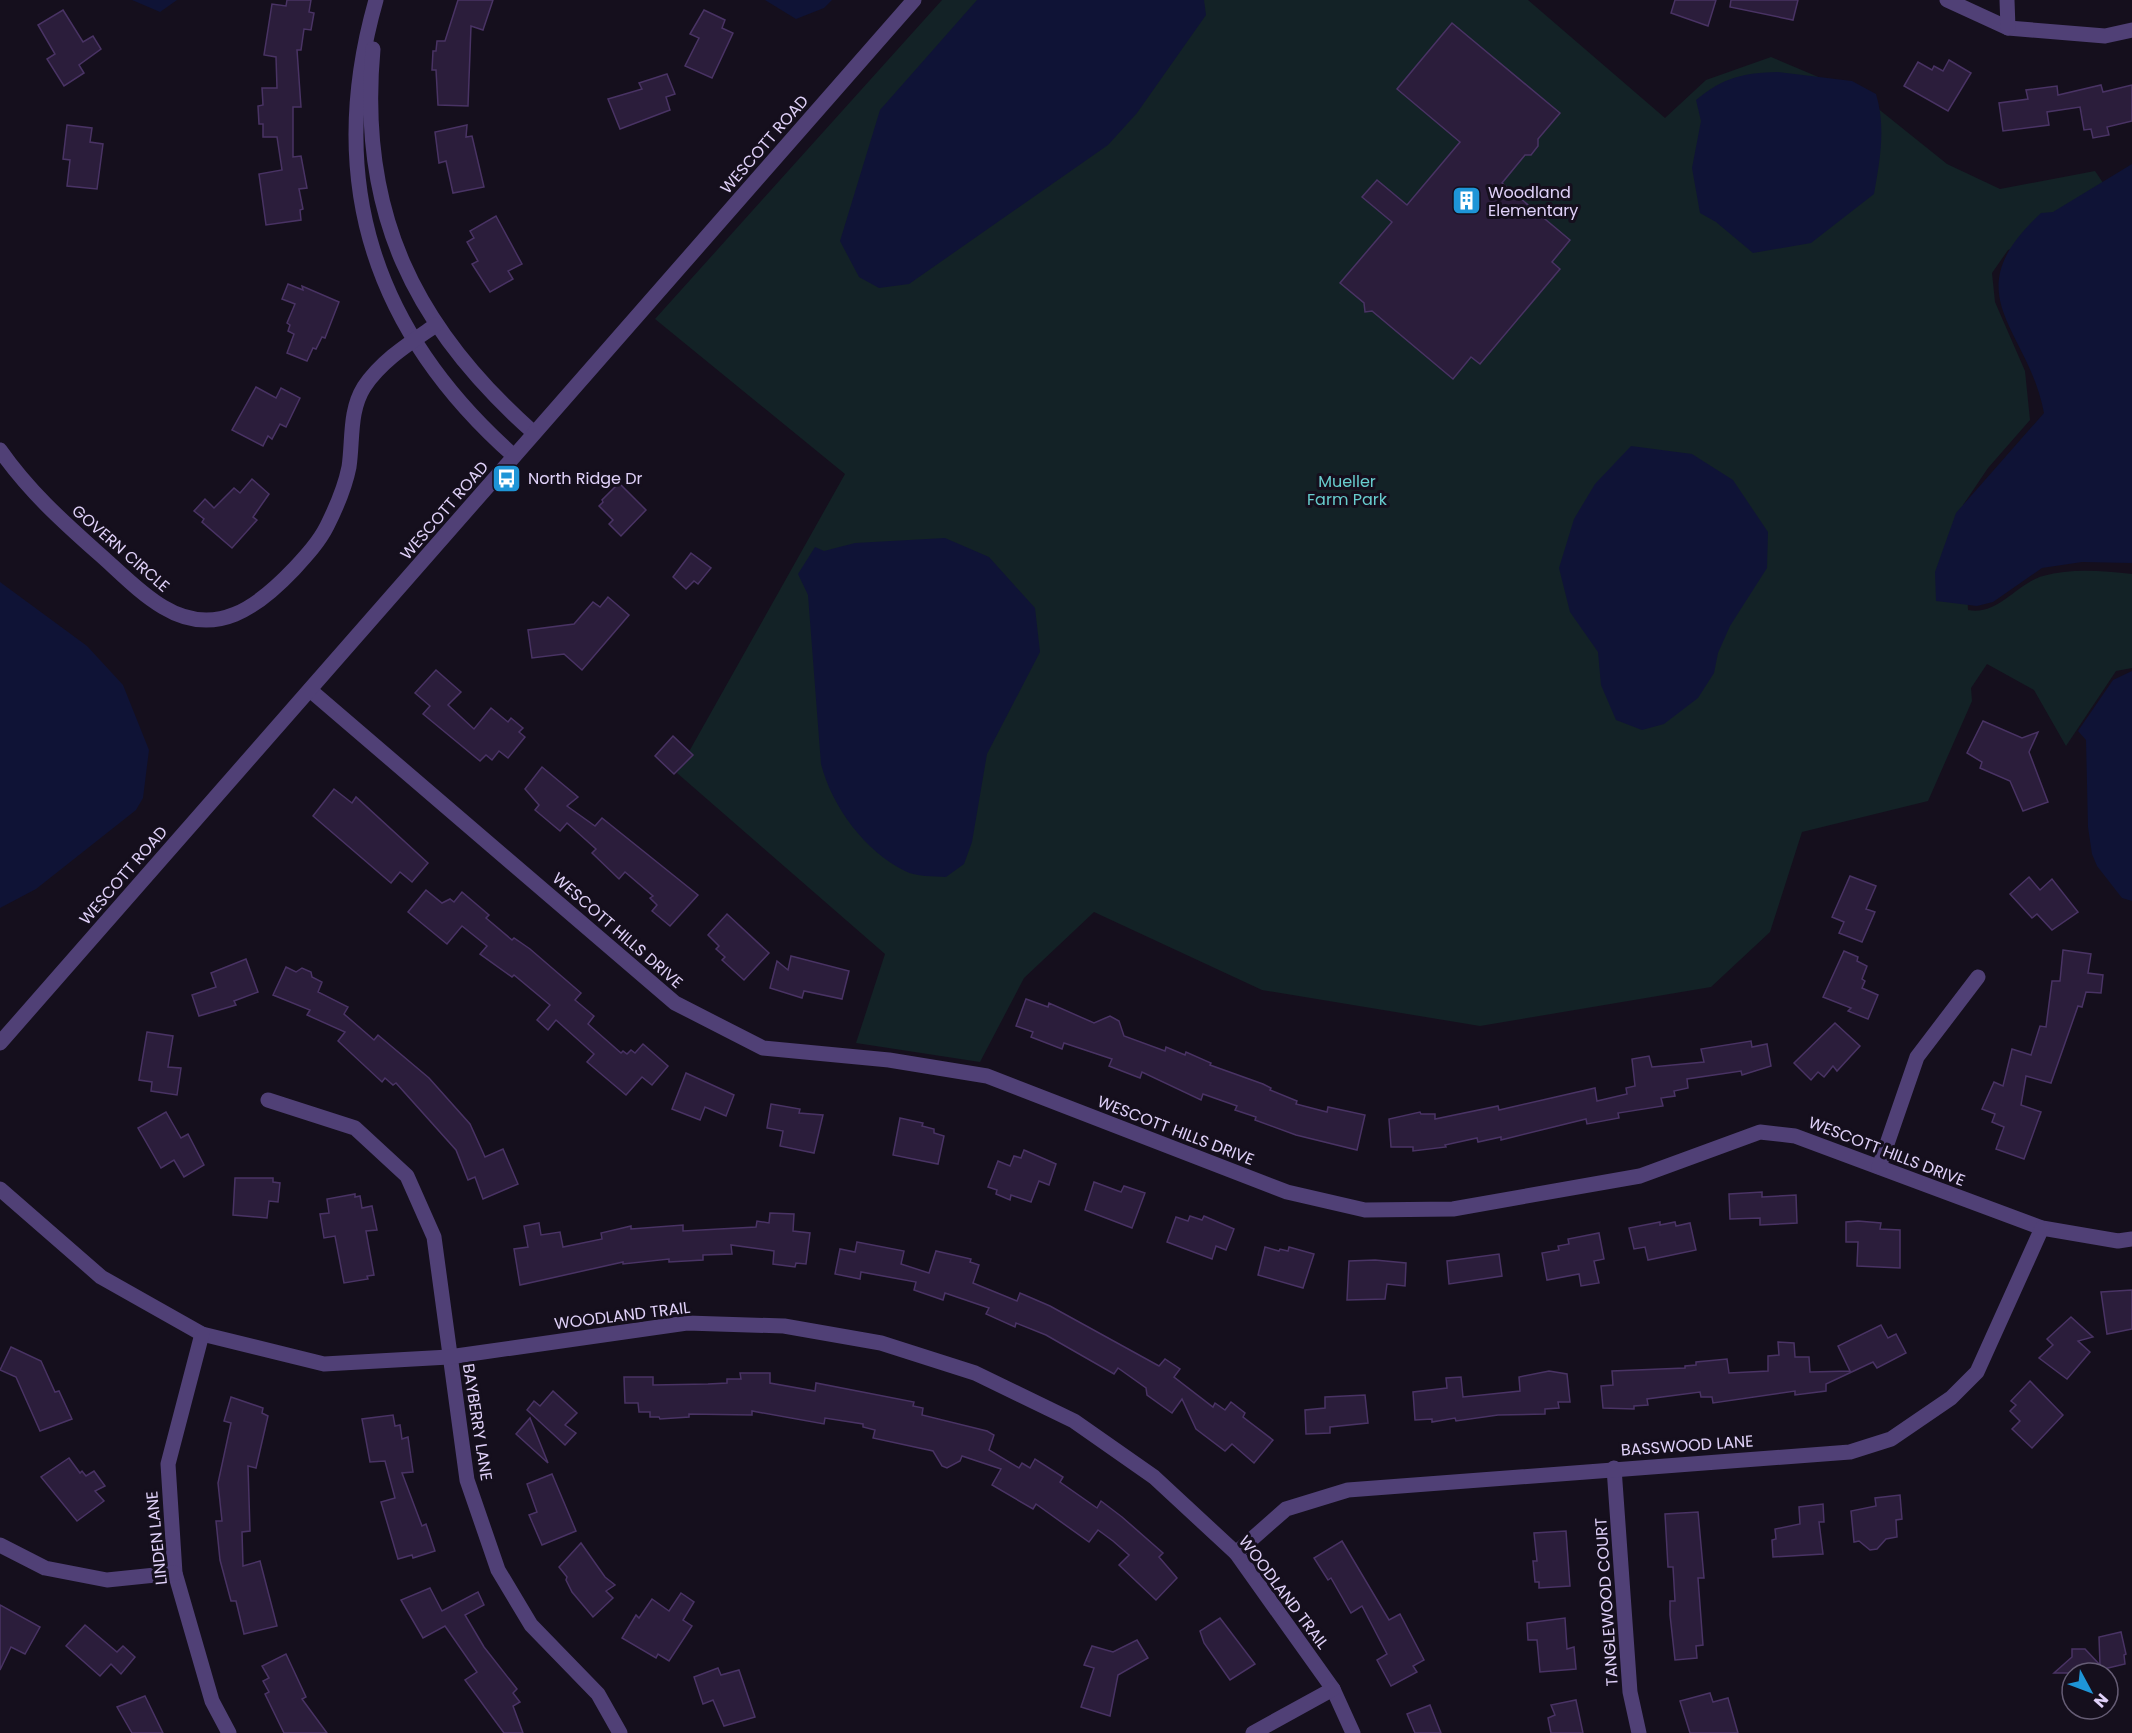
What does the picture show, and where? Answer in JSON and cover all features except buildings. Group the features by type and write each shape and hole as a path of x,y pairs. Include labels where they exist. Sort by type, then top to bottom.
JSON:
{"street":[{"path":"376,0 366,35 357,85 355,142 358,171 373,249 394,303 414,340 452,394 514,456"},
{"path":"382,0 370,77 370,114 376,178 403,262 436,325 484,387 534,433"},
{"name":"WESCOTT ROAD","path":"0,1043 914,0"},
{"path":"1947,0 2008,28 2105,36 2132,30"},
{"path":"2007,0 2008,28"},
{"name":"GOVERN CIRCLE","path":"0,450 35,496 52,513 163,608 196,618 232,616 264,600 306,556 326,529 339,500 348,468 354,410 364,388 393,355 436,325"},
{"name":"WESCOTT HILLS DRIVE","path":"310,690 675,1003 763,1048 889,1060 987,1076 1287,1192 1365,1210 1453,1209 1640,1176 1760,1132 1795,1136 2042,1228 2118,1241 2132,1239"},
{"path":"1879,1167 1917,1057 1978,977"},
{"name":"BAYBERRY LANE","path":"268,1100 355,1128 407,1176 434,1237 467,1480 498,1570 531,1624 598,1694 620,1733"},
{"name":"WOODLAND TRAIL","path":"0,1190 100,1277 202,1334 324,1364 450,1358 687,1323 784,1326 881,1342 975,1372 1074,1421 1154,1477 1236,1553 1333,1689 1353,1733"},
{"name":"BASSWOOD LANE","path":"1236,1553 1286,1509 1348,1490 1614,1468 1850,1452 1891,1439 1951,1398 1977,1372 2042,1228"},
{"name":"LINDEN LANE","path":"202,1334 168,1464 175,1573 212,1701 229,1733"},
{"name":"TANGLEWOOD COURT","path":"1614,1468 1630,1692 1639,1733"},
{"path":"0,1545 45,1568 107,1580 175,1573"},
{"path":"1253,1733 1333,1689"}],"green space":[{"name":"Mueller Farm Park","path":"942,0 1528,0 1665,118 1706,80 1771,57 1861,95 1947,164 2000,189 2095,171 2112,196 2032,242 2008,250 1992,273 1995,302 2025,371 2030,420 1988,468 1963,505 1968,610 1979,611 1989,608 2034,580 2054,573 2087,571 2132,574 2132,668 2116,671 2066,746 2034,690 1987,664 1971,688 1972,701 1928,801 1802,832 1770,932 1711,987 1480,1026 1262,990 1094,912 1024,978 980,1062 856,1043 885,954 677,773 845,474 655,319"}],"shaded area":[{"path":"132,0 177,0 160,12"},
{"path":"765,0 832,0 824,8 796,19"},
{"path":"977,0 1204,0 1206,15 1137,113 1108,145 909,284 879,288 859,277 840,241 880,110"},
{"path":"1778,72 1852,81 1876,94 1881,119 1878,169 1874,194 1811,243 1753,253 1716,222 1700,213 1692,168 1701,121 1696,100 1725,81 1744,75"},
{"path":"2132,164 2132,563 2082,562 2042,568 1993,602 1977,606 1936,601 1935,572 1956,513 2044,413 2036,383 2003,312 1999,290 2002,267 2015,242 2041,213 2053,212"},
{"path":"1631,446 1692,454 1733,480 1768,532 1767,568 1730,626 1718,653 1714,673 1698,698 1664,724 1642,730 1616,720 1601,685 1598,652 1570,612 1559,568 1574,519 1595,484"},
{"path":"945,538 989,557 1035,608 1040,652 987,754 972,842 964,864 946,877 914,874 890,862 864,840 833,796 821,764 808,595 798,574 815,547 824,551 855,543"},
{"path":"0,582 87,646 123,685 149,750 143,798 136,810 36,889 0,908"},
{"path":"2132,671 2132,901 2122,898 2097,866 2092,854 2088,827 2086,740 2078,731 2113,680"}],"place":[{"name":"Woodland Elementary","path":"1467,201"},
{"name":"North Ridge Dr","path":"507,478"}]}
